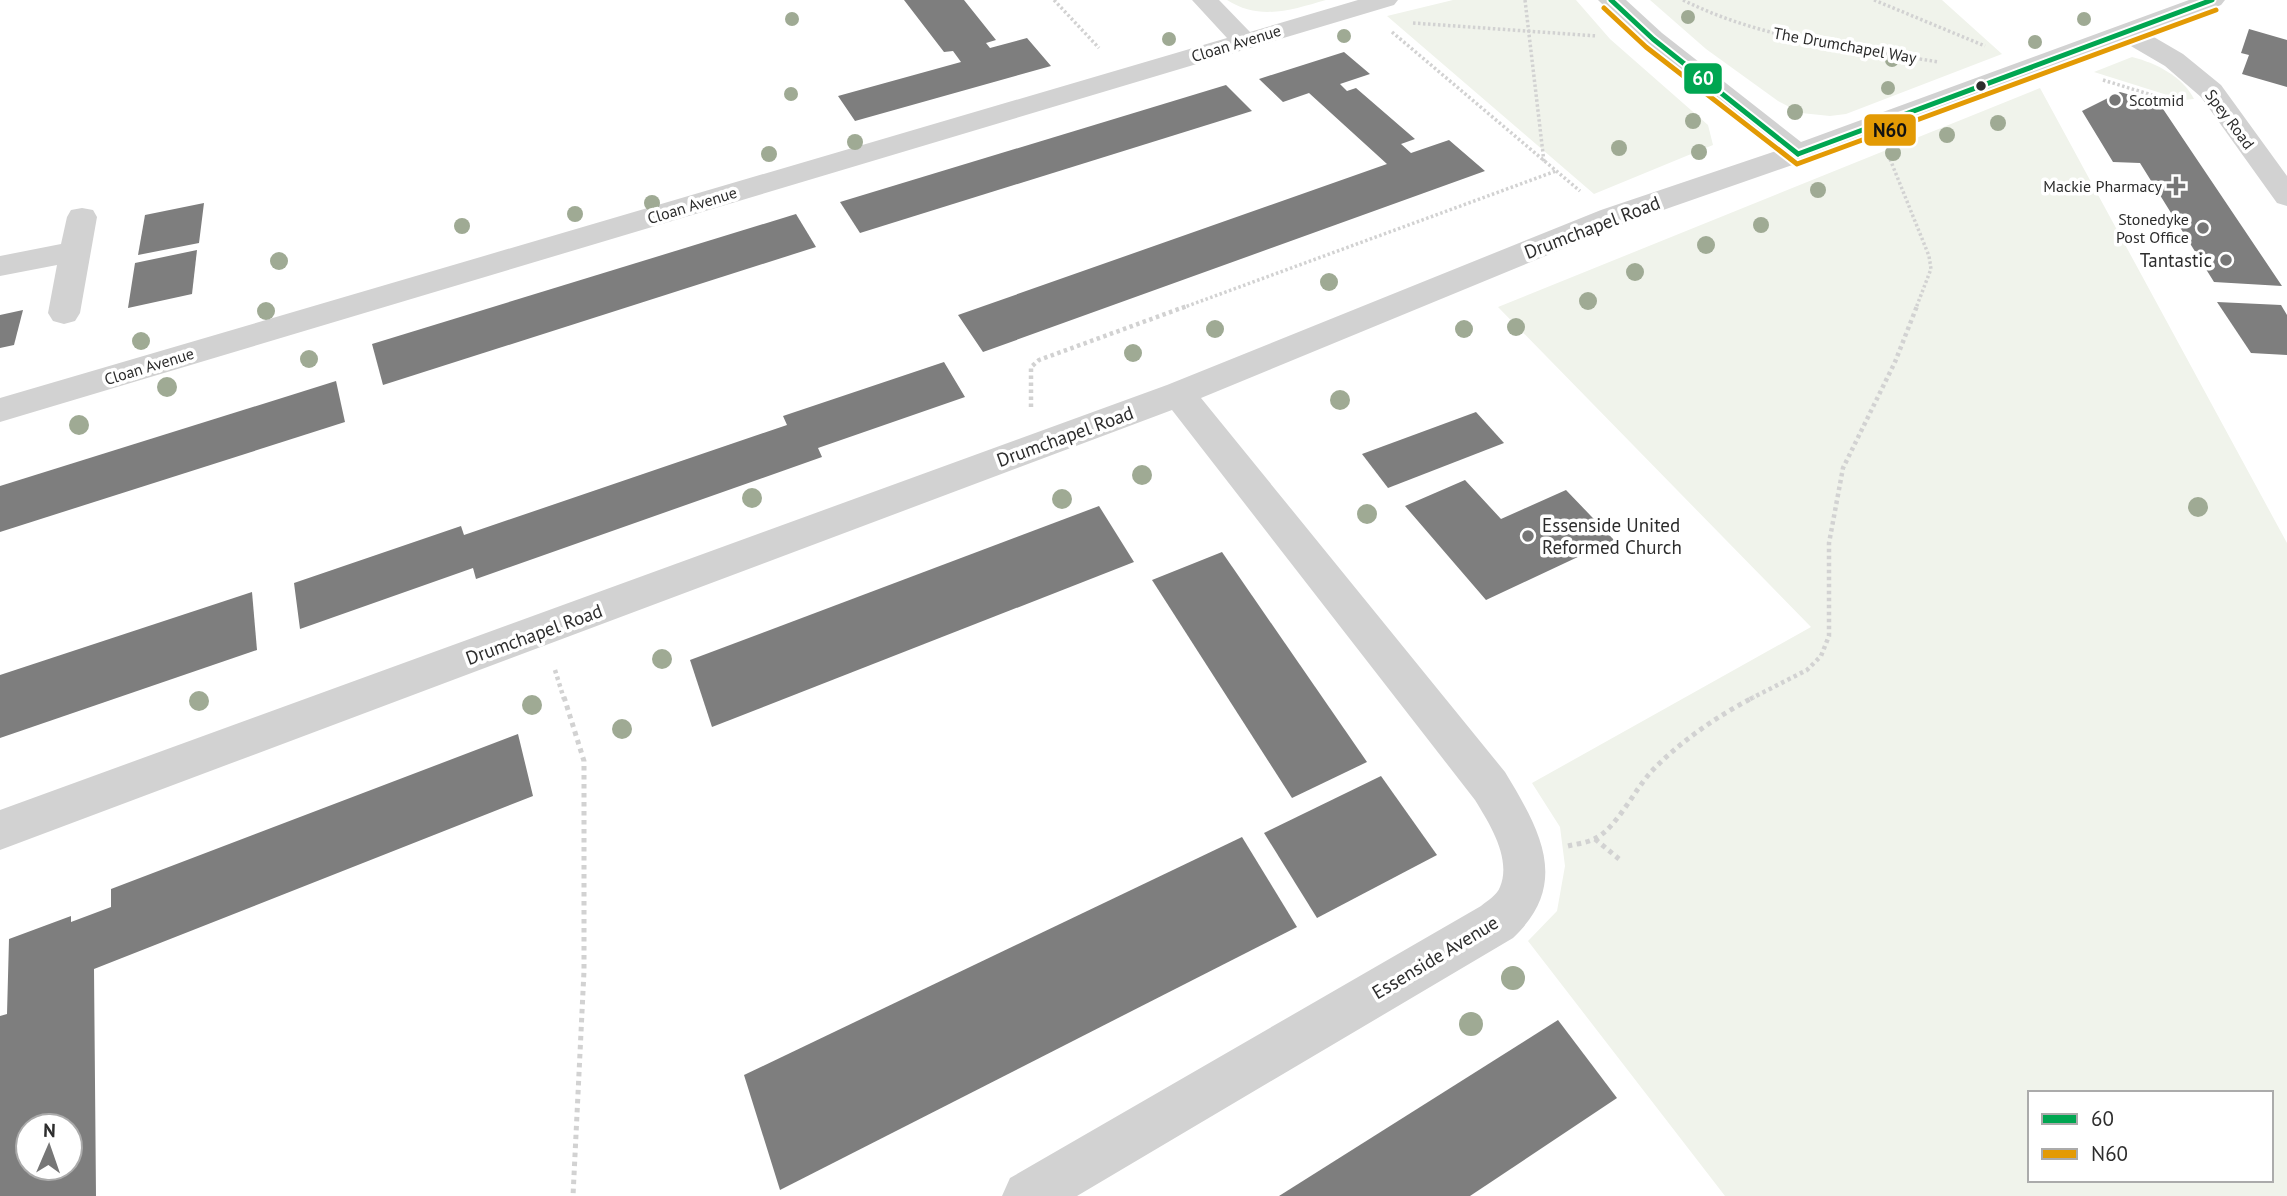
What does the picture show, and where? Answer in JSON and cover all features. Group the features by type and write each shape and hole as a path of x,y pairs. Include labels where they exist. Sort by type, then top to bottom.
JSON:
{"street":[{"path":"1205,0 1244,41"},
{"path":"1611,0 1653,40 1798,154"},
{"path":"2152,0 2177,13"},
{"name":"Drumchapel Road","path":"0,830 1179,394 1612,218 1874,127 2212,0"},
{"name":"Cloan Avenue","path":"0,411 1244,41 1375,9"},
{"name":"Spey Road","path":"2126,32 2174,60 2211,91 2287,197"},
{"path":"64,313 82,217"},
{"path":"0,266 75,251"},
{"name":"Essenside Avenue","path":"1028,1196 1497,922 1516,903 1525,879 1522,850 1512,823 1490,786 1179,394"}],"path":[{"path":"1054,0 1126,76"},
{"path":"1525,0 1531,32 1544,162"},
{"name":"The Drumchapel Way","path":"1683,0 1726,19 1764,31 2030,69"},
{"path":"1874,0 1930,21 2030,69 2161,97"},
{"path":"1375,9 1531,32 1653,40"},
{"path":"1375,9 1544,162 1612,218"},
{"path":"1522,850 1582,844 1595,839 1650,773 1689,739 1736,706 1807,670 1821,656 1829,636 1829,544 1843,468 1895,362 1931,269 1929,256 1874,127"},
{"path":"1030,449 1031,367 1039,360 1556,172"},
{"path":"542,631 584,761 584,971 573,1196"},
{"path":"1595,839 1619,859"}],"shaded area":[{"path":"1227,0 1326,0 1288,10 1264,12 1251,10"},
{"path":"1453,0 1576,0 1610,39 1708,125 1713,145 1594,194 1387,16"},
{"path":"1650,0 1942,0 2002,54 1846,114 1830,116 1801,113 1778,101 1706,49"},
{"path":"2132,57 2168,72 2183,84 2194,99 2183,100 2094,72"},
{"path":"2040,88 2287,543 2287,1196 1725,1196 1528,941 1557,911 1565,866 1560,827 1532,783 1811,627 1498,307"}],"building":[{"path":"904,0 964,0 996,40 986,43 990,48 1027,38 1051,66 855,121 838,96 961,62 953,51 944,52"},
{"path":"2249,29 2287,40 2287,87 2242,74 2249,55 2241,53"},
{"path":"1344,52 1370,74 1340,84 1347,91 1356,88 1415,139 1401,144 1411,153 1449,140 1485,171 983,352 958,315 1387,164 1309,93 1283,102 1259,79"},
{"path":"1226,85 1252,111 860,233 840,202"},
{"path":"2120,92 2159,103 2282,286 2214,282 2140,163 2113,162 2082,111"},
{"path":"204,203 199,243 138,255 145,215"},
{"path":"796,214 816,247 383,385 372,344"},
{"path":"197,250 192,294 128,308 135,263"},
{"path":"2217,302 2281,305 2287,315 2287,355 2251,353"},
{"path":"23,310 14,345 0,348 0,315"},
{"path":"944,362 965,397 818,448 822,457 476,579 473,568 300,629 294,583 461,526 464,535 787,425 783,416"},
{"path":"336,381 345,422 0,532 0,486"},
{"path":"1476,412 1504,443 1388,488 1362,454"},
{"path":"1465,480 1501,519 1566,490 1614,540 1486,600 1405,506"},
{"path":"1099,506 1134,562 712,727 690,660"},
{"path":"1222,552 1367,762 1292,798 1152,580"},
{"path":"252,592 257,650 0,738 0,675"},
{"path":"518,734 533,796 94,969 96,1196 0,1196 0,1016 7,1014 9,939 71,916 71,922 111,907 111,889"},
{"path":"1381,776 1437,855 1317,918 1264,833"},
{"path":"1242,837 1297,927 780,1190 744,1075"},
{"path":"1558,1020 1617,1098 1470,1196 1279,1196"}],"transit line":[{"name":"60","path":"1611,0 1653,39 1798,154"},
{"name":"60","path":"1798,154 2212,0"},
{"name":"N60","path":"1604,8 1646,47 1797,164 2216,10"}],"place":[{"name":"Scotmid","path":"2115,100"},
{"name":"Mackie Pharmacy","path":"2176,186"},
{"name":"Stonedyke Post Office","path":"2203,228"},
{"name":"Tantastic","path":"2226,260"},
{"name":"Essenside United Reformed Church","path":"1528,536"}]}
